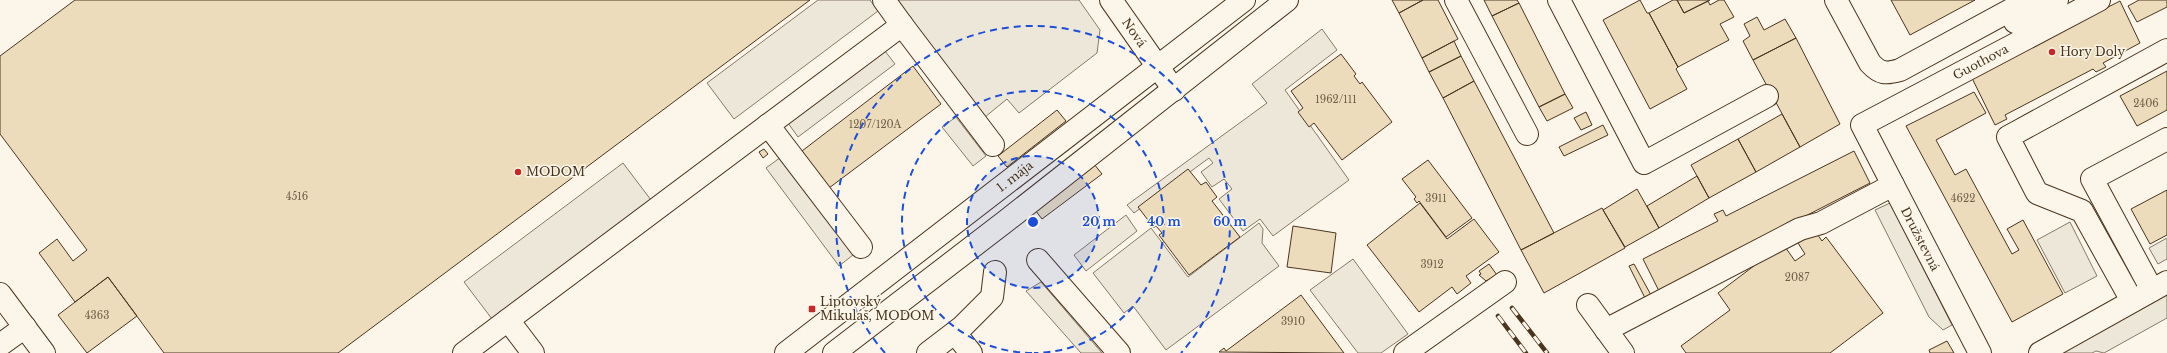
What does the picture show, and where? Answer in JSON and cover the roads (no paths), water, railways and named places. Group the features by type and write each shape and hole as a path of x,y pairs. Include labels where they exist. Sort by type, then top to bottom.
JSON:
{"main road":[{"path":"884,0 993,145"},
{"name":"Nová","path":"1111,0 1174,90"},
{"name":"1. mája","path":"786,353 905,263 1244,0"},
{"path":"834,353 1174,90 1287,0"},
{"path":"1456,0 1527,134"},
{"path":"1558,0 1644,163 1767,96"},
{"path":"1836,0 1870,63 1878,71 1884,83 1888,86 1898,85 2057,0"},
{"path":"1878,71 1888,73 1900,70 2029,0"},
{"name":"Guothova","path":"1862,125 2099,0"},
{"path":"464,353 902,24"},
{"path":"2132,301 2082,211 2037,193 2008,137 2167,50"},
{"path":"768,125 861,247"},
{"name":"Družstevná","path":"1862,125 1980,353"},
{"path":"2040,353 2159,286 2092,179 2167,139"},
{"path":"1606,330 1800,229 1822,223 1893,185"},
{"path":"1038,260 1119,353"},
{"path":"928,353 955,333 992,297 995,272"},
{"path":"1405,353 1506,282"},
{"path":"0,294 44,353"},
{"path":"1588,305 1622,353"},
{"path":"508,320 533,353"},
{"path":"0,345 25,327"},
{"path":"955,333 972,353"}],"railway":[{"path":"1512,308 1547,353"},
{"path":"1498,316 1526,353"}],"place":[{"name":"Hory Doly","path":"2052,52"},
{"name":"MODOM","path":"518,172"},
{"name":"Liptovský Mikuláš, MODOM","path":"812,309"}]}
